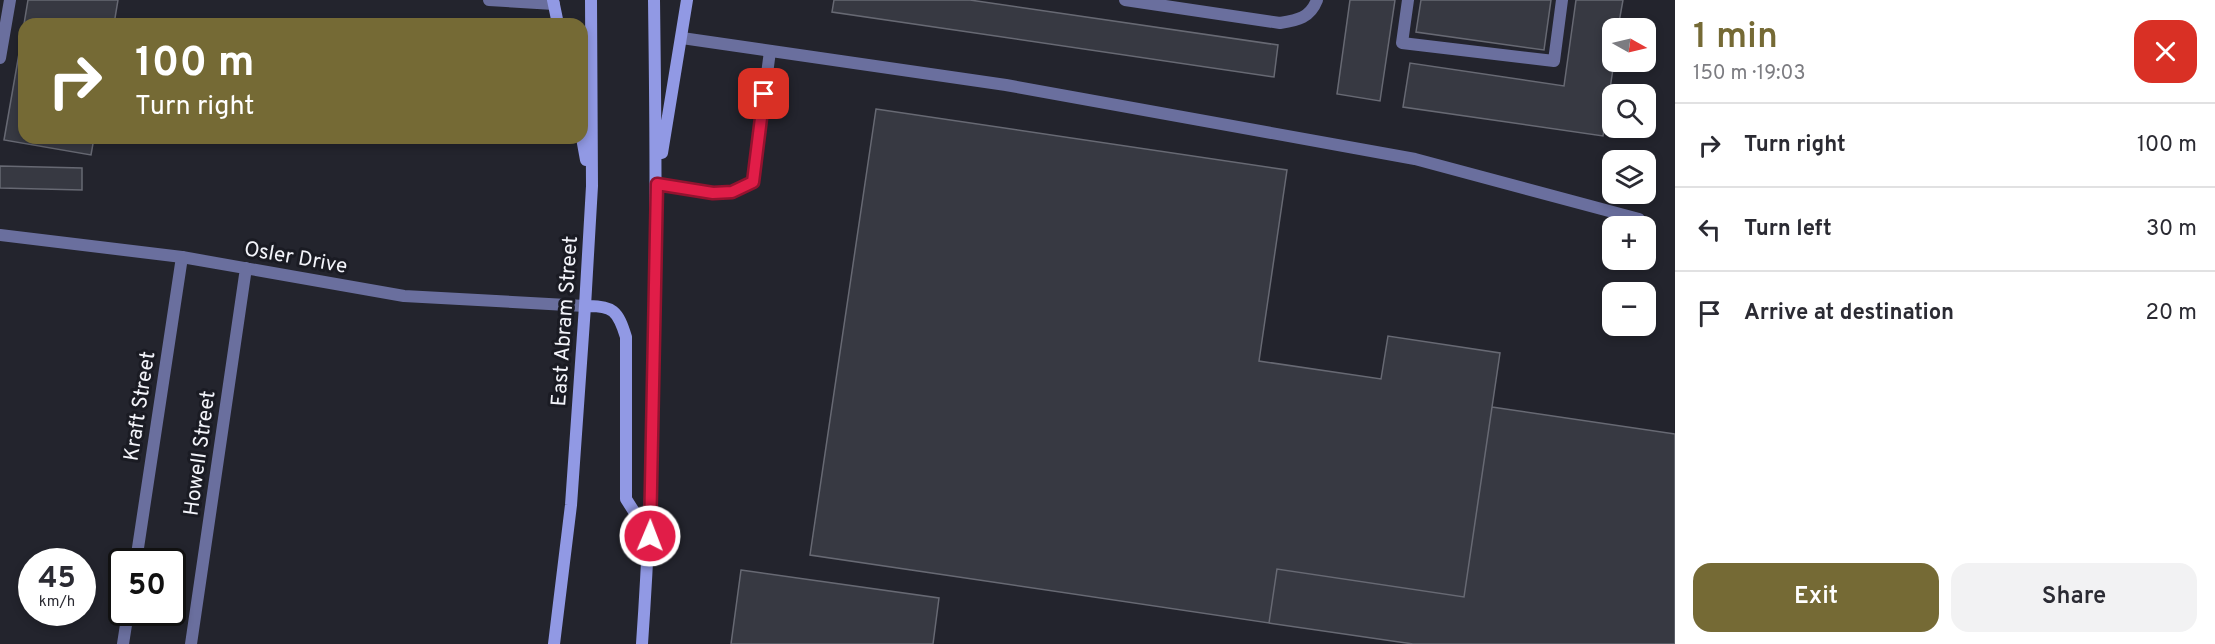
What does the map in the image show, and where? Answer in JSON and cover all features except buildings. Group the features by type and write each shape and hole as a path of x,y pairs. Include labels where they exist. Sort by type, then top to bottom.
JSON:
{"main road":[{"name":"East Abram Street","path":"554,644 571,505 592,186 591,0"},
{"path":"642,644 650,536 657,184 654,0"},
{"path":"657,184 687,0"},
{"path":"554,2 557,18"},
{"path":"583,144 592,186"},
{"path":"585,306 602,305 619,316 626,337 626,499 650,536"}],"street":[{"path":"0,58 10,0"},
{"path":"489,0 554,2"},
{"path":"1125,0 1280,23 1304,18 1314,8 1317,0"},
{"path":"1408,0 1402,43 1554,61 1562,0"},
{"path":"682,38 1006,85 1414,159 1628,216"},
{"path":"657,184 713,193 732,192 753,182 770,51"},
{"name":"Osler Drive","path":"0,235 182,257 404,296 585,306"},
{"name":"Kraft Street","path":"138,548 182,257"},
{"name":"Howell Street","path":"191,644 246,268"},
{"path":"123,644 126,626"}],"route":[{"path":"650,536 657,184 713,193 732,192 753,182 764,94"}]}
